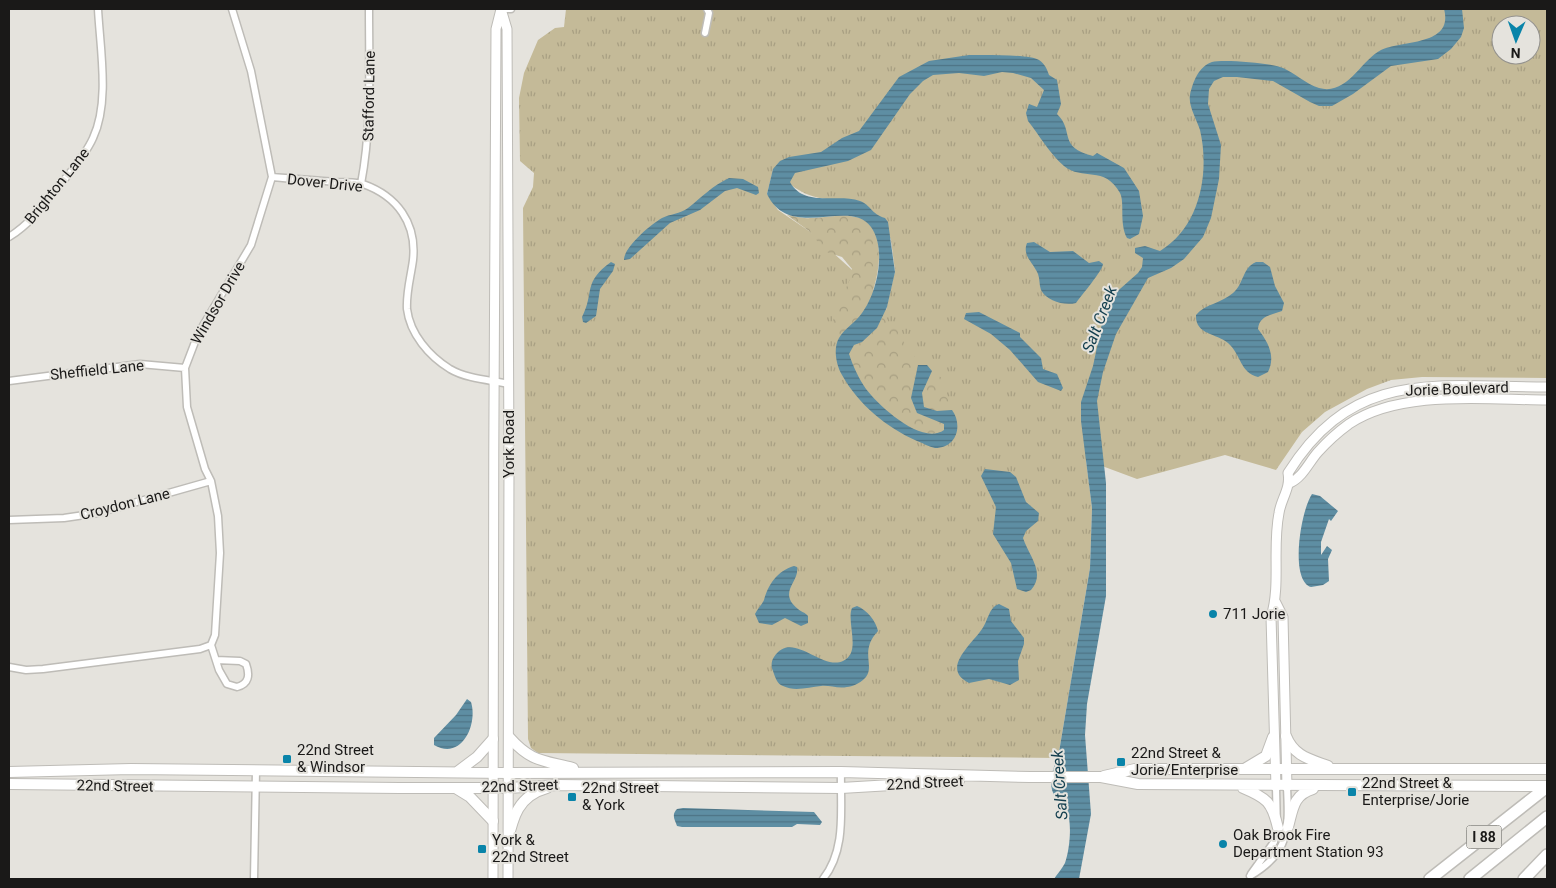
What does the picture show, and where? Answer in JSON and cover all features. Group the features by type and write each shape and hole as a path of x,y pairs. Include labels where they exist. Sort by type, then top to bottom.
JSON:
{"highway":[{"name":"I 88","path":"1430,879 1544,789"},
{"name":"I 88","path":"1470,879 1547,816"},
{"path":"1524,879 1547,855"}],"main road":[{"name":"York Road","path":"493,879 492,587 495,381 496,29 501,9"},
{"name":"York Road","path":"501,9 507,29 509,384 508,879"},
{"name":"Jorie Boulevard","path":"1276,787 1271,617 1275,602 1277,524 1279,512 1290,483 1288,473 1309,442 1342,413 1364,401 1405,389 1426,387 1547,387"},
{"name":"Jorie Boulevard","path":"1290,483 1298,480 1317,453 1338,433 1350,424 1388,406 1431,400 1547,400"},
{"name":"Jorie Boulevard","path":"1275,602 1283,616 1287,787"},
{"path":"1245,768 1266,756 1274,736"},
{"path":"1286,736 1291,747 1308,758 1336,769"},
{"path":"509,737 522,752 535,759 586,772"},
{"path":"456,772 477,757 493,738"},
{"name":"22nd Street","path":"1101,777 1134,768 1547,769"},
{"name":"22nd Street","path":"9,772 131,769 509,773 841,772 1101,777 1138,784 1544,789"},
{"name":"22nd Street","path":"9,784 456,788 508,788 558,785 841,788 1030,777"},
{"path":"507,844 513,816 522,801 539,790 558,785"},
{"path":"1238,786 1264,797 1283,827"},
{"path":"1283,827 1294,803 1302,792 1320,786"},
{"path":"456,788 470,797 493,821"}],"street":[{"name":"Brighton Lane","path":"9,237 30,222 42,208 84,153 97,128 102,105 98,9"},
{"name":"Windsor Drive","path":"216,660 240,661 246,664 248,677 246,683 237,688 227,684 222,678 216,660 211,645 215,635 220,553 218,516 211,480 205,469 188,407 185,368 198,334 251,245 272,177 252,72 232,9"},
{"name":"Stafford Lane","path":"361,184 368,148 370,9"},
{"path":"501,9 511,9"},
{"path":"705,33 709,13 707,9"},
{"name":"Dover Drive","path":"272,177 361,184 386,195 396,204 410,227 414,251 408,310 417,337 425,348 449,368 470,376 509,384"},
{"name":"Sheffield Lane","path":"9,381 133,364 185,368"},
{"name":"Croydon Lane","path":"9,520 64,518 98,513 211,480"},
{"path":"9,667 26,670 43,669 200,649 211,645"},
{"path":"254,879 256,770"},
{"path":"823,879 832,865 840,841 841,772"},
{"path":"1249,878 1283,827 1276,787"},
{"path":"1249,878 1263,869 1282,847 1287,787"}],"green space":[{"path":"566,9 1547,9 1547,378 1422,377 1391,380 1367,389 1325,412 1302,432 1276,470 1225,455 1137,479 1086,460 1092,508 1090,568 1058,758 538,753 531,748 528,739 523,208 533,187 534,173 520,161 519,98 524,73 538,40 555,28 564,27","holes":["773,170 795,188 823,199 862,202 876,216 881,217 891,240 895,271 886,310 872,288 809,231 778,210 767,194"]},
{"path":"787,215 802,218 841,216 860,218 870,225 876,235 879,248 879,262 873,291 863,313 839,338 835,328 835,310 847,286 852,269 842,257 826,252 809,231"},
{"path":"885,315 889,323 898,329 906,347 918,360 913,388 932,420 938,420 944,424 944,430 935,433 924,432 902,422 872,396 854,368 849,354 854,345 862,342"},
{"path":"932,371 946,381 947,396 952,410 937,411 924,407 922,393"}],"water":[{"name":"Salt Creek","path":"1444,9 1462,9 1464,28 1461,37 1451,49 1438,59 1391,66 1353,94 1332,106 1319,106 1273,81 1223,77 1214,81 1209,89 1208,104 1221,145 1219,179 1211,218 1203,237 1184,259 1171,268 1148,278 1116,334 1103,372 1097,401 1106,483 1106,596 1087,704 1085,735 1091,814 1079,879 1054,879 1065,863 1070,826 1065,806 1053,793 1051,778 1058,758 1090,568 1092,508 1081,421 1081,402 1093,366 1104,314 1112,296 1138,273 1142,267 1143,258 1135,253 1135,248 1145,246 1160,251 1174,241 1185,228 1199,198 1204,164 1200,130 1191,108 1190,99 1195,80 1207,64 1218,61 1236,61 1277,66 1319,88 1329,89 1338,87 1381,50 1434,36 1441,30 1445,21"},
{"path":"969,55 1016,56 1039,60 1046,67 1049,75 1057,80 1061,104 1057,114 1065,126 1071,143 1082,152 1093,156 1097,153 1124,168 1139,191 1143,216 1139,234 1130,239 1127,238 1123,226 1121,197 1114,184 1100,176 1078,173 1071,170 1054,156 1028,121 1026,113 1029,104 1037,107 1044,90 1031,78 1013,73 1002,72 984,76 959,73 933,75 923,81 910,94 871,150 848,161 795,173 790,182 796,190 804,195 860,201 888,222 895,272 887,307 877,328 862,342 854,345 849,354 863,385 881,405 913,429 935,434 944,430 944,424 917,413 911,398 918,365 927,365 932,371 922,393 924,407 937,411 952,410 957,422 956,435 953,440 942,447 935,448 895,429 874,414 849,386 838,366 836,356 837,342 862,313 876,283 879,259 878,247 876,236 871,227 861,219 849,216 804,218 790,215 777,208 767,194 773,169 780,161 789,157 821,152 842,138 859,131 899,77 929,61"},
{"path":"729,178 743,179 758,187 759,193 756,195 737,188 725,191 700,210 670,223 630,259 624,260 628,249 651,226 662,218 685,210 712,188"},
{"path":"1034,242 1050,252 1073,251 1089,263 1099,261 1103,264 1096,277 1076,303 1056,302 1047,297 1041,290 1038,274 1026,252 1027,243"},
{"path":"611,262 615,264 613,271 600,289 596,316 586,323 583,322 582,317 588,301 590,288 596,276"},
{"path":"1256,262 1263,262 1270,267 1275,286 1284,303 1282,311 1266,317 1259,325 1258,329 1270,349 1271,360 1268,372 1258,377 1248,372 1228,343 1207,333 1199,326 1196,315 1204,308 1233,293 1245,272"},
{"path":"979,312 1020,333 1020,337 1041,358 1043,369 1057,374 1063,388 1061,391 1038,382 1010,350 991,334 964,319 966,313"},
{"path":"985,469 1010,472 1016,477 1026,502 1039,513 1038,521 1026,531 1023,538 1037,571 1035,584 1031,590 1026,592 1017,589 1011,563 993,534 996,507 981,476"},
{"path":"1312,494 1320,496 1338,511 1331,521 1329,519 1321,542 1321,555 1327,546 1332,550 1328,559 1329,581 1323,585 1311,587 1304,582 1300,572 1299,544 1304,514"},
{"path":"794,566 797,567 797,572 789,592 789,597 798,609 808,616 808,623 801,626 785,618 772,625 759,623 755,614 774,579 783,571"},
{"path":"999,604 1009,609 1011,621 1024,638 1024,644 1018,661 1019,680 1010,685 989,679 969,683 957,671 961,656 984,626 993,608"},
{"path":"857,606 870,616 878,631 869,646 869,669 864,679 849,687 824,686 792,689 779,684 772,668 772,660 781,650 789,647 798,649 834,663 849,657 853,644 851,614 852,608"},
{"path":"467,699 471,702 473,711 470,729 466,738 453,748 444,749 434,745 434,738 456,715"},
{"path":"677,809 814,812 822,822 820,825 797,824 792,827 682,827 677,826 674,815"}],"place":[{"name":"711 Jorie","path":"1213,614"},
{"name":"22nd Street & Windsor","path":"287,759"},
{"name":"22nd Street & Jorie/Enterprise","path":"1121,762"},
{"name":"22nd Street & Enterprise/Jorie","path":"1352,792"},
{"name":"22nd Street & York","path":"572,797"},
{"name":"Oak Brook Fire Department Station 93","path":"1223,844"},
{"name":"York & 22nd Street","path":"482,849"}]}
